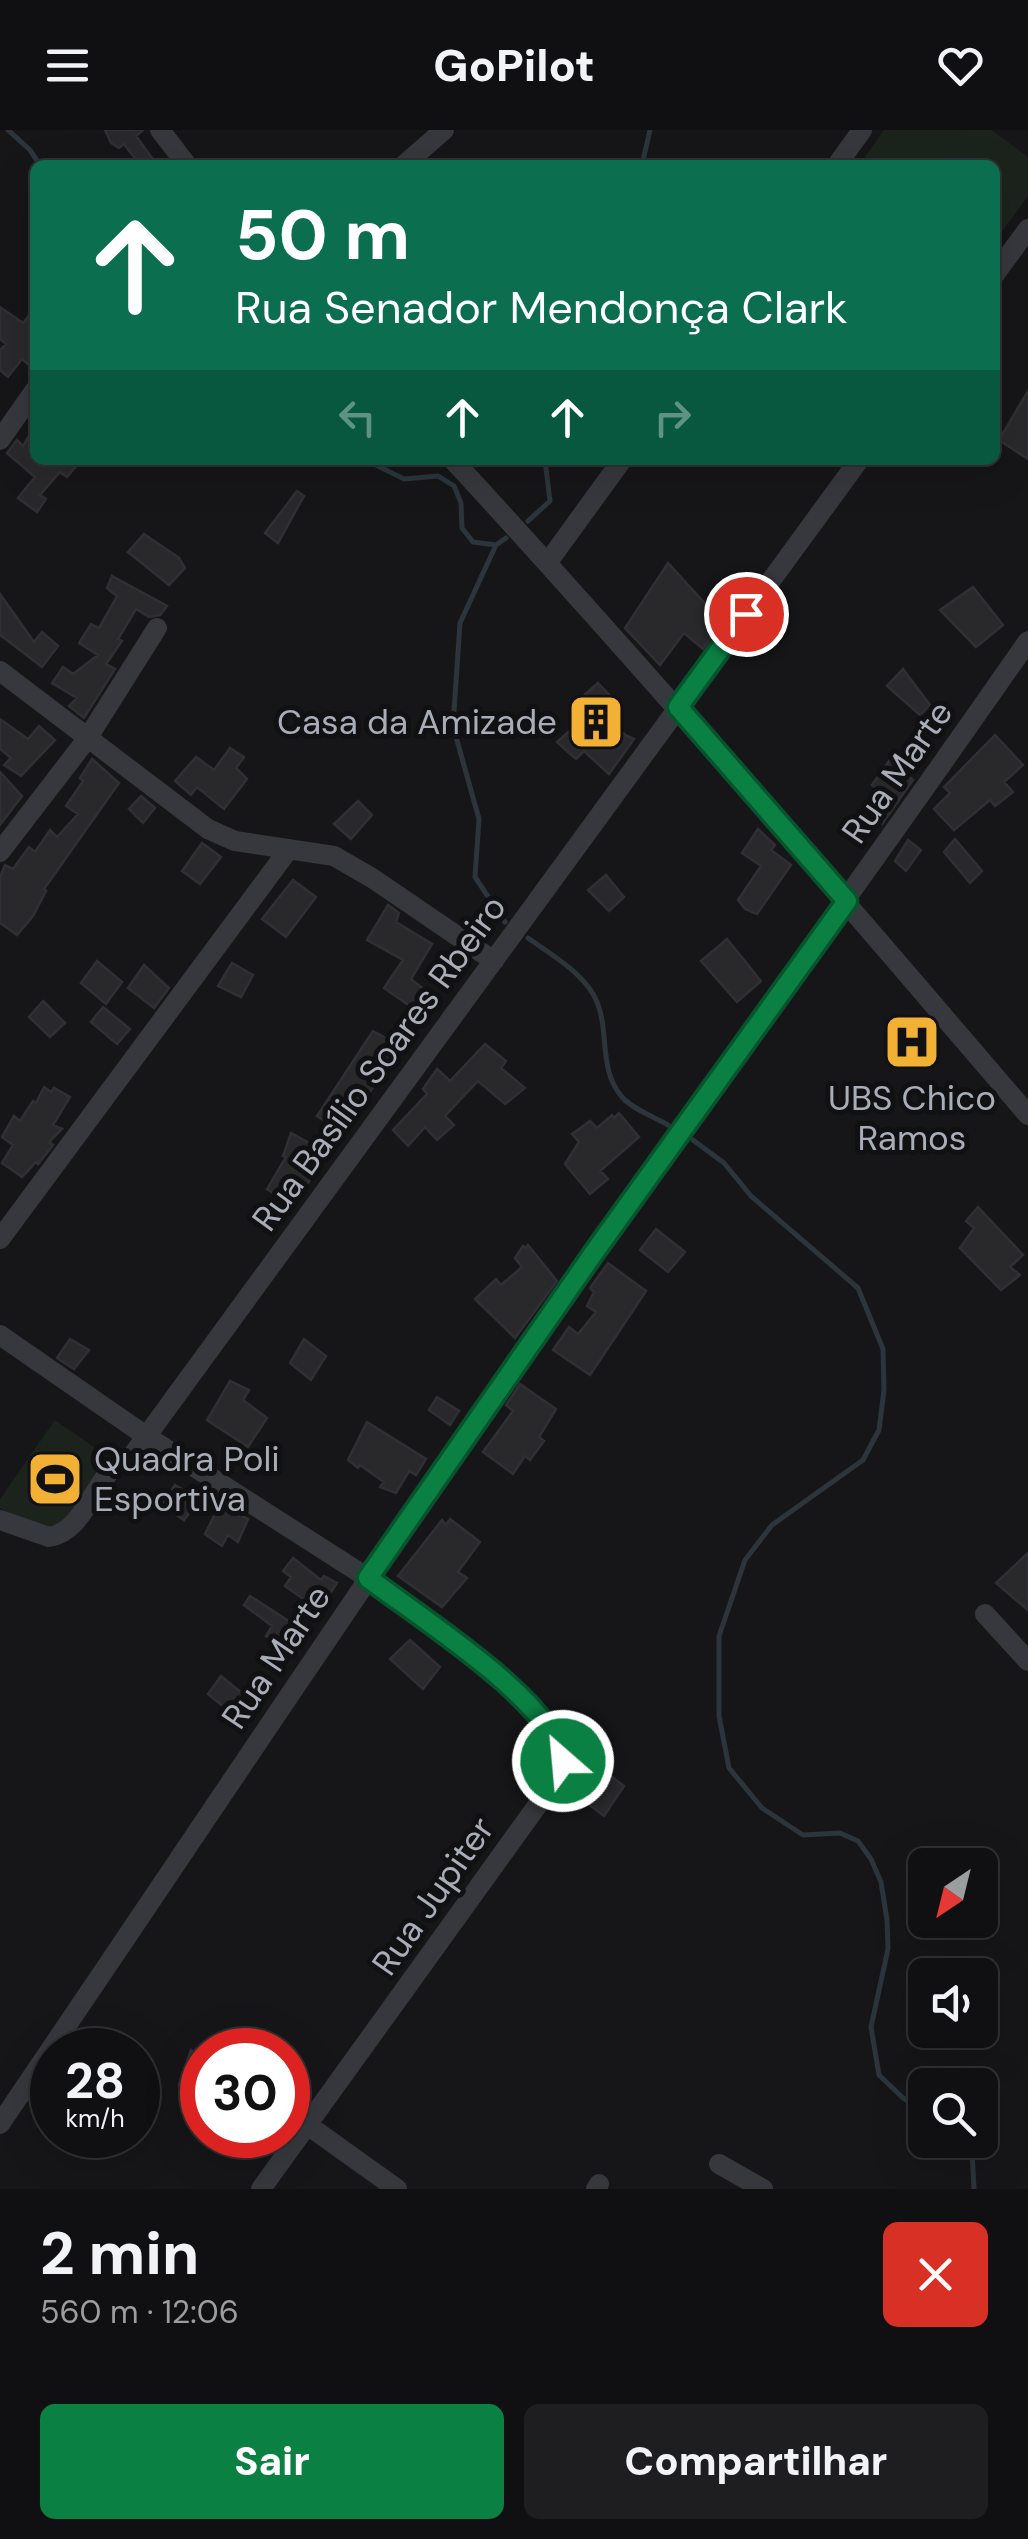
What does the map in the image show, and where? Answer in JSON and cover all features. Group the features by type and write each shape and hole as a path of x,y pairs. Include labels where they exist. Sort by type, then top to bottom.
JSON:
{"street":[{"path":"160,130 183,160"},
{"path":"410,160 444,130"},
{"path":"841,160 862,130"},
{"path":"1000,267 1028,229"},
{"path":"0,439 30,397"},
{"path":"459,465 678,707 1027,1111"},
{"path":"548,562 618,465"},
{"name":"Rua Basílio Soares Rbeiro","path":"0,1520 49,1537 58,1536 83,1510 112,1466 132,1456 855,465"},
{"path":"0,852 88,738 157,628"},
{"name":"Rua Marte","path":"0,2124 368,1578 1028,641"},
{"path":"0,671 208,829 235,841 334,856 494,962"},
{"path":"0,1239 289,850"},
{"path":"0,1336 146,1436 368,1578"},
{"name":"Rua Jupiter","path":"310,2125 555,1781 563,1761 561,1748 548,1726 528,1702 368,1578"},
{"path":"985,1614 1028,1661"},
{"path":"310,2127 396,2189"},
{"name":"Rua Jupiter","path":"260,2189 284,2158"},
{"path":"719,2164 763,2189"}],"shaded area":[{"path":"884,130 991,130 1028,157 1028,196 1000,234 1000,160 863,160"},
{"name":"Quadra Poli Esportiva","path":"55,1420 110,1458 51,1542 0,1508 0,1499"}],"building":[{"path":"105,130 143,130 136,136 153,160 136,160 124,144 119,148 111,143"},
{"path":"0,307 23,323 30,314 30,366 22,359 8,377 0,370 0,350 6,344 0,339"},
{"path":"1028,391 1028,459 1000,438"},
{"path":"30,434 30,465 77,465 67,477 60,472 40,495 46,499 37,512 18,498 35,477 7,453 17,440 23,446"},
{"path":"297,491 304,496 278,543 265,533"},
{"path":"144,534 179,558 185,568 169,585 128,552"},
{"path":"668,563 722,622 703,649 684,633 660,665 625,628"},
{"path":"112,576 167,606 160,615 149,617 136,609 118,639 122,641 106,664 115,669 84,718 69,706 77,698 52,683 63,667 73,674 98,655 79,643 91,624 99,628 117,596 107,588"},
{"path":"973,587 1003,625 976,647 940,610"},
{"path":"0,594 34,642 42,632 58,646 42,667 0,635"},
{"path":"903,669 930,705 920,715 887,686"},
{"name":"Casa da Amizade","path":"598,683 612,698 601,709 625,735 634,739 609,774 584,751 576,759 557,742 583,719 572,706"},
{"path":"0,719 28,739 39,726 55,740 21,776 4,765 11,758 0,749"},
{"path":"995,735 1023,765 1004,782 1013,792 995,806 990,800 954,830 934,809 950,793 944,787"},
{"path":"230,748 244,757 236,768 247,779 224,809 197,787 191,795 175,781 196,757 214,770"},
{"path":"92,759 119,783 44,889 33,916 17,935 0,923 0,877 5,865 13,869 29,847 35,852 50,830 57,837 78,814 66,806"},
{"path":"889,761 913,780 882,824 865,811 878,790 872,785"},
{"path":"0,772 22,796 0,825"},
{"path":"141,796 155,808 143,823 129,809"},
{"path":"358,801 372,815 351,839 334,824"},
{"path":"758,829 775,845 771,850 791,865 757,914 745,909 738,900 761,866 742,853"},
{"path":"955,839 982,871 970,883 944,852"},
{"path":"908,840 921,850 906,871 895,861"},
{"path":"202,843 221,857 200,884 182,871"},
{"path":"606,875 624,897 609,911 588,890"},
{"path":"293,880 316,897 286,937 262,919"},
{"path":"388,905 399,913 396,922 432,944 411,979 430,994 417,1011 384,988 403,960 367,940"},
{"path":"727,939 761,981 737,1002 701,961"},
{"path":"97,961 122,982 106,1004 81,983"},
{"path":"232,963 253,975 241,997 218,986"},
{"path":"144,965 169,988 154,1008 128,988"},
{"path":"43,1001 65,1023 50,1037 29,1017"},
{"path":"103,1007 130,1029 117,1044 91,1022"},
{"path":"373,1031 402,1047 342,1131 317,1116"},
{"path":"485,1044 506,1061 501,1068 525,1088 505,1104 478,1081 445,1116 454,1125 437,1140 425,1127 408,1146 393,1130 427,1094 423,1089 437,1069 450,1081"},
{"path":"44,1087 70,1097 53,1125 62,1129 49,1142 53,1145 22,1177 2,1163 13,1145 2,1137 14,1116 20,1121"},
{"path":"619,1113 639,1137 600,1171 608,1179 590,1194 565,1164 579,1142 572,1134 590,1121 597,1128"},
{"path":"291,1133 324,1151 310,1180 291,1205 267,1189 286,1157 283,1156"},
{"path":"978,1207 1023,1255 1010,1267 1020,1275 1001,1290 960,1248 974,1228 966,1221"},
{"path":"656,1229 685,1252 668,1272 640,1250"},
{"path":"528,1245 557,1281 515,1338 475,1299 496,1279 501,1285 522,1267 515,1258"},
{"path":"608,1263 646,1291 590,1375 553,1350 569,1327 578,1334 596,1312 587,1306 594,1292 590,1288"},
{"path":"70,1339 89,1350 74,1369 57,1358"},
{"path":"304,1339 326,1356 311,1380 290,1363"},
{"path":"230,1381 249,1390 243,1400 267,1418 248,1447 207,1420"},
{"path":"520,1384 556,1409 539,1437 544,1441 530,1460 525,1456 513,1474 483,1452 513,1411 506,1405"},
{"path":"437,1397 459,1411 450,1425 429,1410"},
{"path":"367,1422 426,1459 416,1475 409,1471 396,1493 380,1487 384,1482 348,1460"},
{"path":"175,1485 200,1499 184,1520 162,1505"},
{"path":"220,1504 248,1519 238,1542 228,1535 222,1546 205,1534"},
{"path":"450,1519 480,1542 458,1572 467,1578 442,1607 398,1576 442,1520 446,1525"},
{"path":"1028,1553 1028,1610 996,1583"},
{"path":"293,1558 321,1580 324,1576 337,1583 319,1610 285,1586 291,1577 283,1571"},
{"path":"250,1596 307,1633 296,1654 266,1636 272,1626 244,1605"},
{"path":"410,1640 440,1667 423,1689 390,1659"},
{"path":"221,1676 249,1699 235,1716 208,1694"},
{"path":"592,1762 624,1786 604,1816 571,1791"}],"waterway":[{"path":"8,130 37,160"},
{"path":"643,160 650,130"},
{"path":"376,465 404,479 438,476 454,486 461,503 462,528 473,542 496,545"},
{"path":"528,521 550,501 546,465"},
{"path":"505,922 475,877 479,819 453,726 460,623 496,545 506,538"},
{"path":"528,938 572,970 593,994 602,1019 609,1073 622,1097 668,1125"},
{"path":"693,1140 724,1163 751,1196 858,1288 883,1349 884,1390 879,1430 863,1460 772,1525 745,1560 719,1636 719,1716 729,1768 762,1808 803,1835 840,1833 858,1841 871,1859 881,1882 888,1949 871,2027 879,2075 908,2101"},
{"path":"972,2158 974,2189"}],"place":[{"name":"Casa da Amizade","path":"596,722"},
{"name":"UBS Chico Ramos","path":"912,1042"},
{"name":"Quadra Poli Esportiva","path":"55,1479"}],"route":[{"path":"563,1761 561,1748 548,1726 528,1702 368,1578 593,1254 847,901 678,707 746,614"}]}
